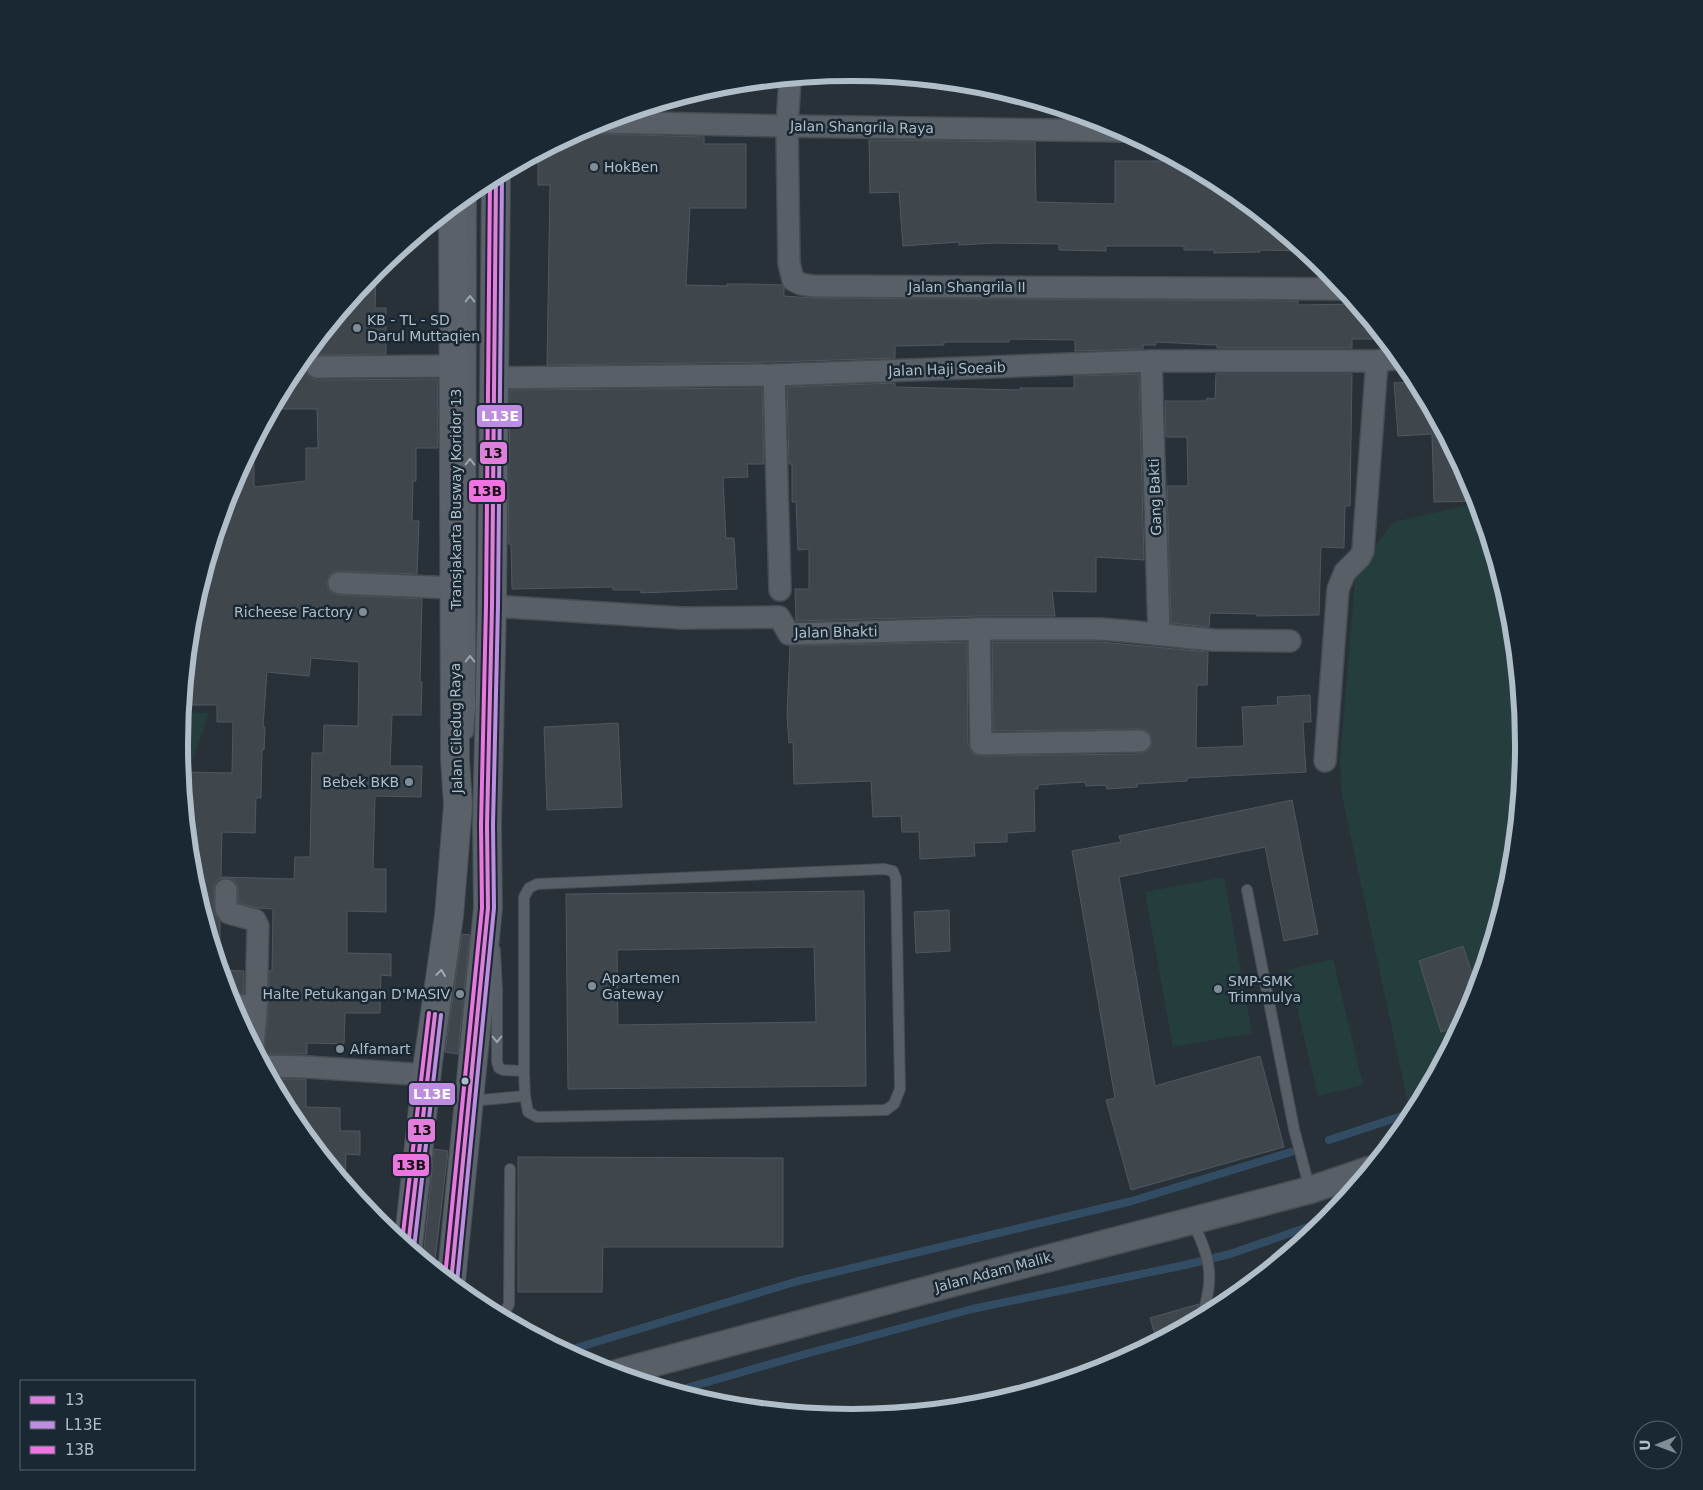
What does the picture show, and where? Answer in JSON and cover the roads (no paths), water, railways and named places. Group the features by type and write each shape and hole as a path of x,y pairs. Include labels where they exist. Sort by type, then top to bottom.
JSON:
{"main road":[{"path":"452,1275 488,908 496,185"},
{"name":"Jalan Ciledug Raya","path":"409,1239 427,1075 449,916 458,805 455,759 453,214"}],"street":[{"name":"Jalan Shangrila II","path":"790,85 787,126 789,263 793,280 801,284 822,286 1334,289"},
{"name":"Jalan Shangrila Raya","path":"621,122 1103,131"},
{"name":"Jalan Haji Soeaib","path":"494,378 774,375 1151,361 1377,361 1391,359"},
{"name":"Gang Bakti","path":"1151,361 1159,634"},
{"path":"1325,761 1338,589 1345,572 1360,557 1363,551 1377,361"},
{"path":"317,367 454,366"},
{"path":"774,375 780,590"},
{"path":"338,583 454,588"},
{"name":"Jalan Bhakti","path":"492,606 682,618 779,617 789,634 979,629 1100,629 1212,640 1290,641"},
{"path":"979,629 982,744 1140,741"},
{"path":"226,890 226,909 229,913 255,920 258,926 254,1034"},
{"path":"241,1006 256,1005"},
{"path":"271,1066 427,1075"},
{"name":"Jalan Adam Malik","path":"628,1370 1195,1228 1358,1174"}],"lane":[{"name":"Transjakarta Busway Koridor 13","path":"467,745 470,708 471,201"},
{"path":"458,805 465,764"},
{"path":"874,869 893,871 896,879 900,1089 894,1104 886,1110 537,1117 528,1112 525,1096 524,897 529,888 537,884 874,869"},
{"path":"1247,890 1294,1129 1310,1190"},
{"path":"488,908 496,961 498,1068 503,1070 524,1070"},
{"path":"469,1101 525,1096"},
{"path":"506,1311 509,1304 510,1169"},
{"path":"1195,1228 1208,1265 1209,1284 1204,1307"}],"waterway":[{"path":"1329,1140 1401,1116"},
{"path":"576,1348 798,1281 1132,1201 1291,1152"},
{"path":"687,1388 972,1309 1230,1254 1307,1227"}],"place":[{"name":"HokBen","path":"594,167"},
{"name":"KB - TL - SD Darul Muttaqien","path":"357,328"},
{"name":"Richeese Factory","path":"363,612"},
{"name":"Bebek BKB","path":"409,782"},
{"name":"Apartemen Gateway","path":"592,986"},
{"name":"SMP-SMK Trimmulya","path":"1218,989"},
{"name":"Halte Petukangan D'MASIV","path":"460,994"},
{"name":"Alfamart","path":"340,1049"}]}
